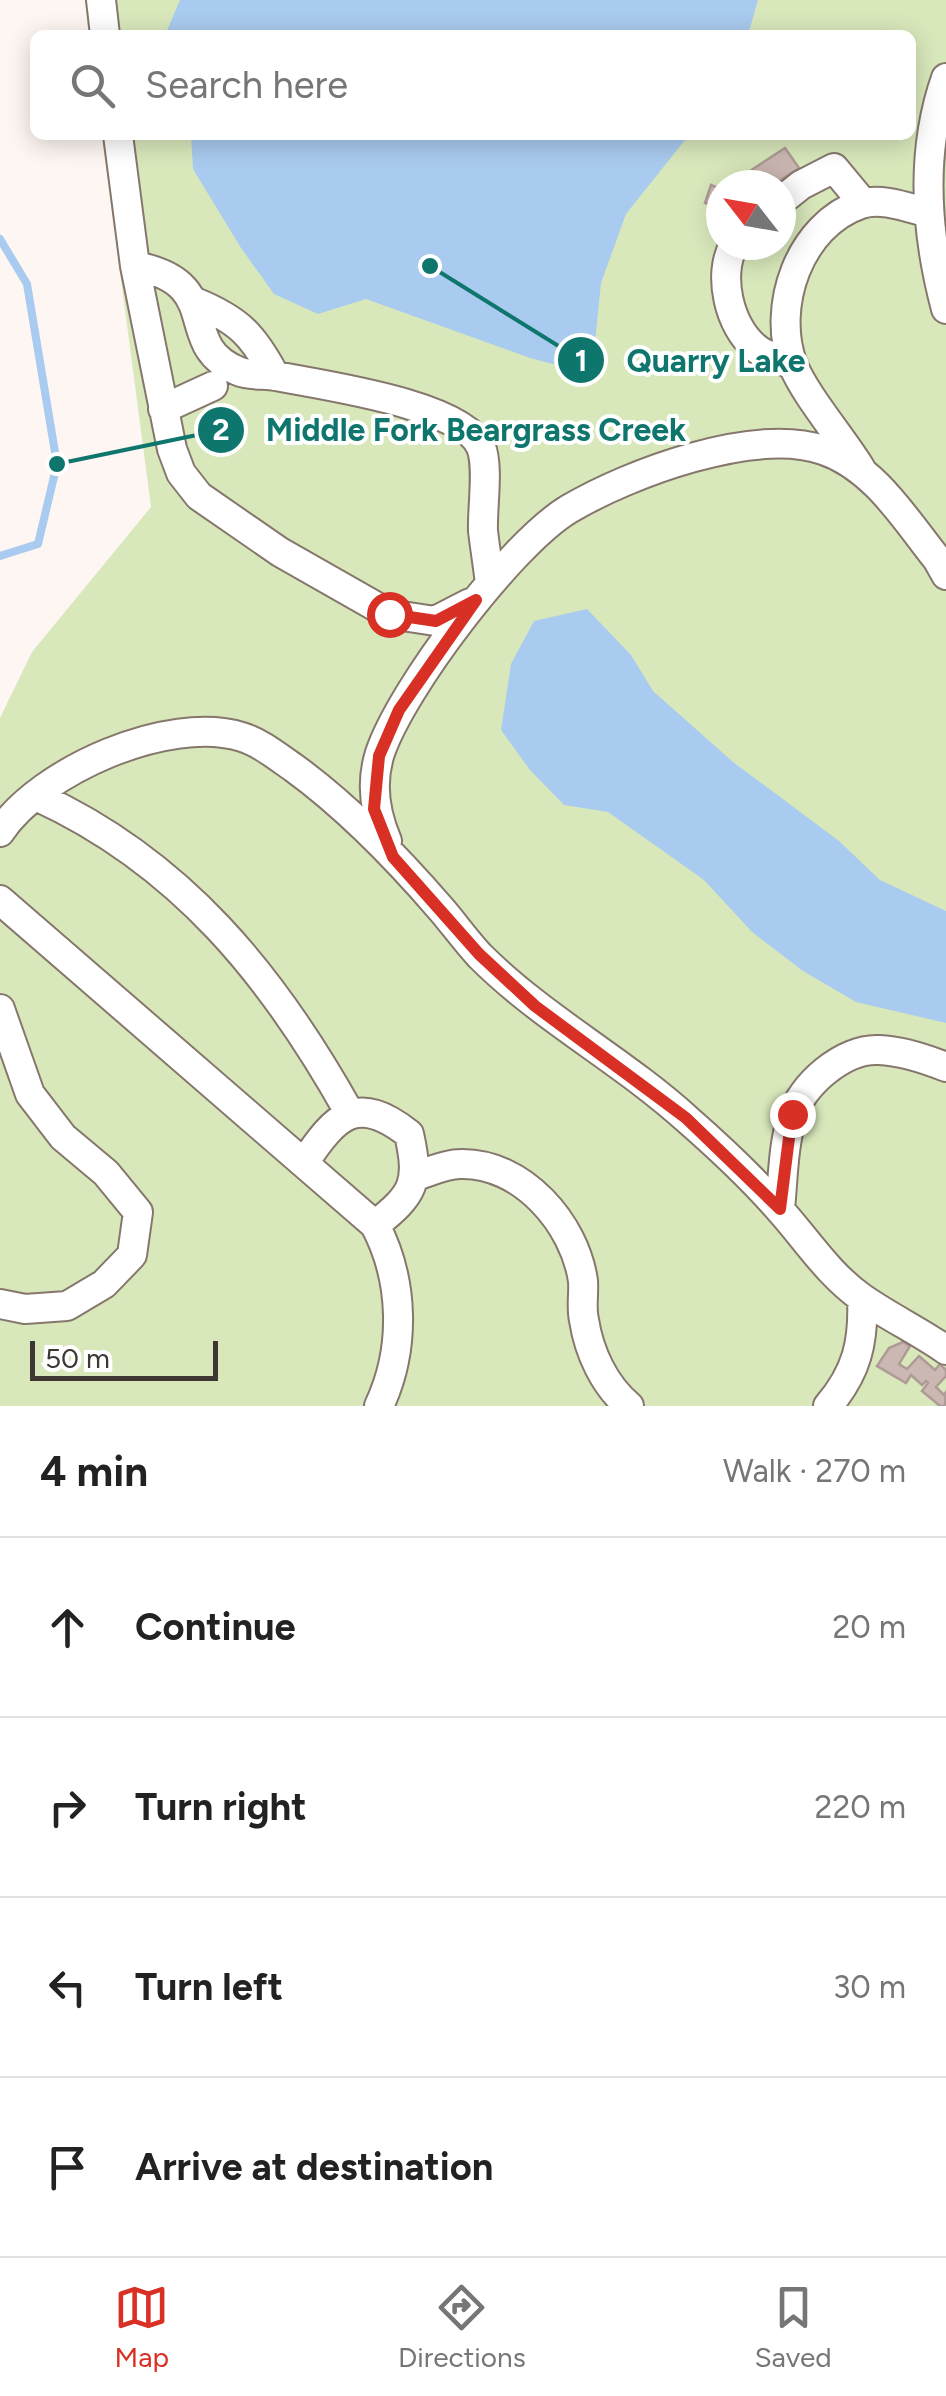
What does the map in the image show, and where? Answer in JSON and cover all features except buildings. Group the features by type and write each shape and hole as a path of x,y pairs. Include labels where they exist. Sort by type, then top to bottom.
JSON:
{"lane":[{"path":"101,0 104,30"},
{"path":"946,78 938,101 929,178 928,230 946,309"},
{"path":"119,140 135,266 172,449 181,473 199,496 280,552 389,614 436,621 483,592"},
{"path":"796,189 834,168 863,203"},
{"path":"929,213 894,204 863,203 826,223 791,278 784,312 793,364 862,470 946,575"},
{"path":"728,260 724,272 741,332 757,350 793,364"},
{"path":"135,266 159,271 181,283 195,302 241,326 258,344 274,376"},
{"path":"195,302 208,349 239,372 396,400 466,429 480,447 483,592"},
{"path":"163,409 213,386"},
{"path":"393,857 374,809 379,756 399,710 483,592 520,548 568,510 704,453 767,442 822,450 862,470"},
{"path":"0,832 9,818 81,766 168,735 204,732 242,737 272,752 362,824 479,954 535,1006 686,1118 780,1209 818,1259 862,1298 913,1326 946,1350"},
{"path":"36,796 113,839 199,904 248,958 292,1016 349,1112"},
{"path":"0,900 374,1225 389,1251 400,1342 379,1406"},
{"path":"0,1010 30,1094 63,1138 106,1173 138,1212 132,1255 104,1284 67,1306 25,1309 0,1304"},
{"path":"780,1209 792,1114 812,1082 842,1060 876,1050 946,1067"},
{"path":"304,1163 317,1143 349,1112 380,1115 409,1134 416,1176 407,1195 374,1225"},
{"path":"416,1176 460,1164 498,1171 536,1194 562,1224 582,1279 583,1317 593,1354 614,1394 628,1406"},
{"path":"828,1406 844,1387 864,1338 862,1298"}],"green space":[{"path":"85,0 946,0 946,1406 0,1406 0,718 32,652 151,507 103,140 916,140 916,30 88,30"}],"water":[{"path":"180,0 758,0 749,30 167,30"},
{"path":"191,140 685,140 626,214 601,283 595,342 579,371 530,358 366,299 318,314 274,294 193,169"},
{"path":"587,609 631,655 653,691 733,762 839,841 880,880 946,911 946,1023 856,1002 803,971 752,932 704,880 608,812 564,805 530,770 501,730 511,664 534,621"}],"waterway":[{"path":"0,239 27,284 57,464 38,544 0,556"}],"place":[{"name":"Quarry Lake","path":"430,266"},
{"name":"Middle Fork Beargrass Creek","path":"57,464"}],"route":[{"path":"389,614 436,621 476,600 399,710 379,756 374,809 393,857 479,954 535,1006 686,1118 780,1209 792,1114"}]}
